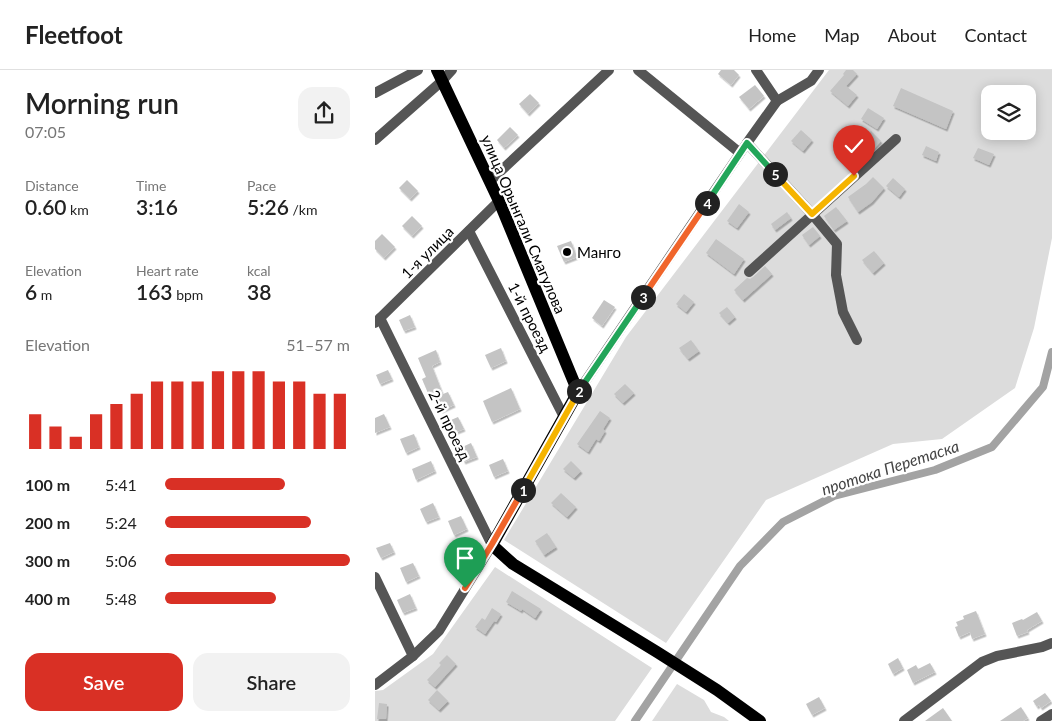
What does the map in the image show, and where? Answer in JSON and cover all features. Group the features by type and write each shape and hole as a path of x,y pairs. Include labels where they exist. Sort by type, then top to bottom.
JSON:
{"main road":[{"name":"улица Орынгали Смагулова","path":"439,75 499,201 578,392"},
{"path":"578,392 492,544 513,564 717,690 760,721"}],"street":[{"path":"375,93 418,70"},
{"path":"375,140 439,75 452,70"},
{"path":"490,181 609,70"},
{"path":"638,70 740,153"},
{"path":"756,70 777,101"},
{"path":"578,392 777,101 811,80 819,70"},
{"path":"749,272 896,139"},
{"path":"747,143 837,244 836,274 843,312 857,340"},
{"name":"1-я улица","path":"378,321 499,201"},
{"name":"1-й проезд","path":"469,231 564,417"},
{"name":"2-й проезд","path":"378,321 492,544"},
{"path":"375,685 413,656 439,631 492,544"},
{"path":"375,577 413,656"},
{"path":"904,721 981,662 997,656 1042,647 1052,643"},
{"path":"1041,721 1052,714"}],"shaded area":[{"path":"829,70 1052,70 1052,238 1034,328 1015,388 942,439 893,444 766,500 666,643 504,540 626,337"},
{"path":"495,567 652,668 615,721 375,721 375,691 383,690 433,654"},
{"path":"677,684 704,700 711,712 729,721 652,721"}],"building":[{"path":"721,70 734,70 739,75 731,85 718,74"},
{"path":"846,70 853,70 857,74 846,86 857,95 848,106 830,91"},
{"path":"755,85 764,96 749,109 739,97"},
{"path":"901,88 953,111 946,129 893,106"},
{"path":"530,94 539,103 528,114 519,104"},
{"path":"868,108 884,118 877,129 861,119"},
{"path":"510,127 518,135 504,148 497,140"},
{"path":"801,130 812,140 803,151 791,141"},
{"path":"871,131 881,141 870,153 860,143"},
{"path":"846,140 858,151 847,163 835,152"},
{"path":"926,146 939,152 936,161 922,155"},
{"path":"978,148 994,154 989,165 973,158"},
{"path":"873,177 884,188 872,202 858,212 848,197"},
{"path":"893,178 905,189 899,197 886,186"},
{"path":"407,180 418,191 410,199 399,188"},
{"path":"739,204 749,212 737,228 727,221"},
{"path":"836,207 847,221 834,230 824,216"},
{"path":"787,212 791,218 775,230 771,224"},
{"path":"412,216 422,226 412,236 402,226"},
{"path":"813,227 820,236 809,245 802,235"},
{"path":"382,234 395,247 384,258 375,249 375,241"},
{"path":"716,239 744,259 734,274 706,253"},
{"path":"571,241 577,257 564,262 557,246"},
{"path":"874,251 884,263 873,273 862,260"},
{"path":"765,266 772,274 743,300 734,290 747,278 753,277"},
{"path":"684,294 694,302 686,312 676,304"},
{"path":"604,300 615,307 602,326 592,318"},
{"path":"727,307 735,317 728,323 719,313"},
{"path":"410,315 415,327 404,331 399,320"},
{"path":"691,340 699,351 688,359 679,348"},
{"path":"501,348 506,361 491,368 485,355"},
{"path":"436,350 440,362 432,366 443,394 448,392 454,405 441,411 432,391 428,393 422,379 426,377 418,358"},
{"path":"388,370 392,379 380,384 376,375"},
{"path":"625,384 634,393 623,403 614,394"},
{"path":"511,388 520,409 492,422 483,401"},
{"path":"600,411 610,418 603,429 605,431 599,441 596,439 588,452 577,444"},
{"path":"384,414 390,427 375,433 375,418"},
{"path":"458,417 464,429 449,435 444,423"},
{"path":"414,434 419,447 406,453 400,439"},
{"path":"471,443 477,457 464,462 458,449"},
{"path":"503,459 508,471 494,477 489,465"},
{"path":"431,461 435,471 416,480 412,469"},
{"path":"571,461 581,471 574,478 563,469"},
{"path":"561,493 576,507 567,517 551,503"},
{"path":"433,503 439,517 426,522 420,509"},
{"path":"461,516 467,529 454,535 448,521"},
{"path":"547,533 556,547 544,555 535,541"},
{"path":"390,543 394,552 381,558 376,548"},
{"path":"413,563 419,576 406,582 400,568"},
{"path":"512,591 541,609 535,618 522,609 521,611 506,602"},
{"path":"410,594 416,608 403,613 397,600"},
{"path":"492,608 501,614 485,634 475,627 482,618 485,620"},
{"path":"976,611 985,634 972,639 970,632 959,637 955,627 958,626 956,622 964,619 963,616"},
{"path":"1037,612 1042,621 1027,630 1028,632 1017,636 1012,623 1023,620"},
{"path":"447,655 456,664 435,687 427,680 441,665 439,663"},
{"path":"898,658 903,668 893,674 888,664"},
{"path":"930,663 935,672 913,683 907,670 916,665 918,669"},
{"path":"437,690 448,701 439,710 428,700"},
{"path":"1045,693 1051,701 1041,708 1039,705 1037,707 1033,701"},
{"path":"819,697 825,708 812,715 806,704"},
{"path":"379,703 387,704 386,719 377,719"},
{"path":"1021,707 1028,718 1023,721 1000,721"},
{"path":"943,708 952,721 925,721"}],"waterway":[{"name":"протока Перетаска","path":"635,721 740,566 783,522 834,496 935,470 992,447 1043,387 1052,352"}],"place":[{"name":"Манго","path":"567,252"}],"route":[{"path":"465,588 578,392 747,143 812,214 854,176"}]}
